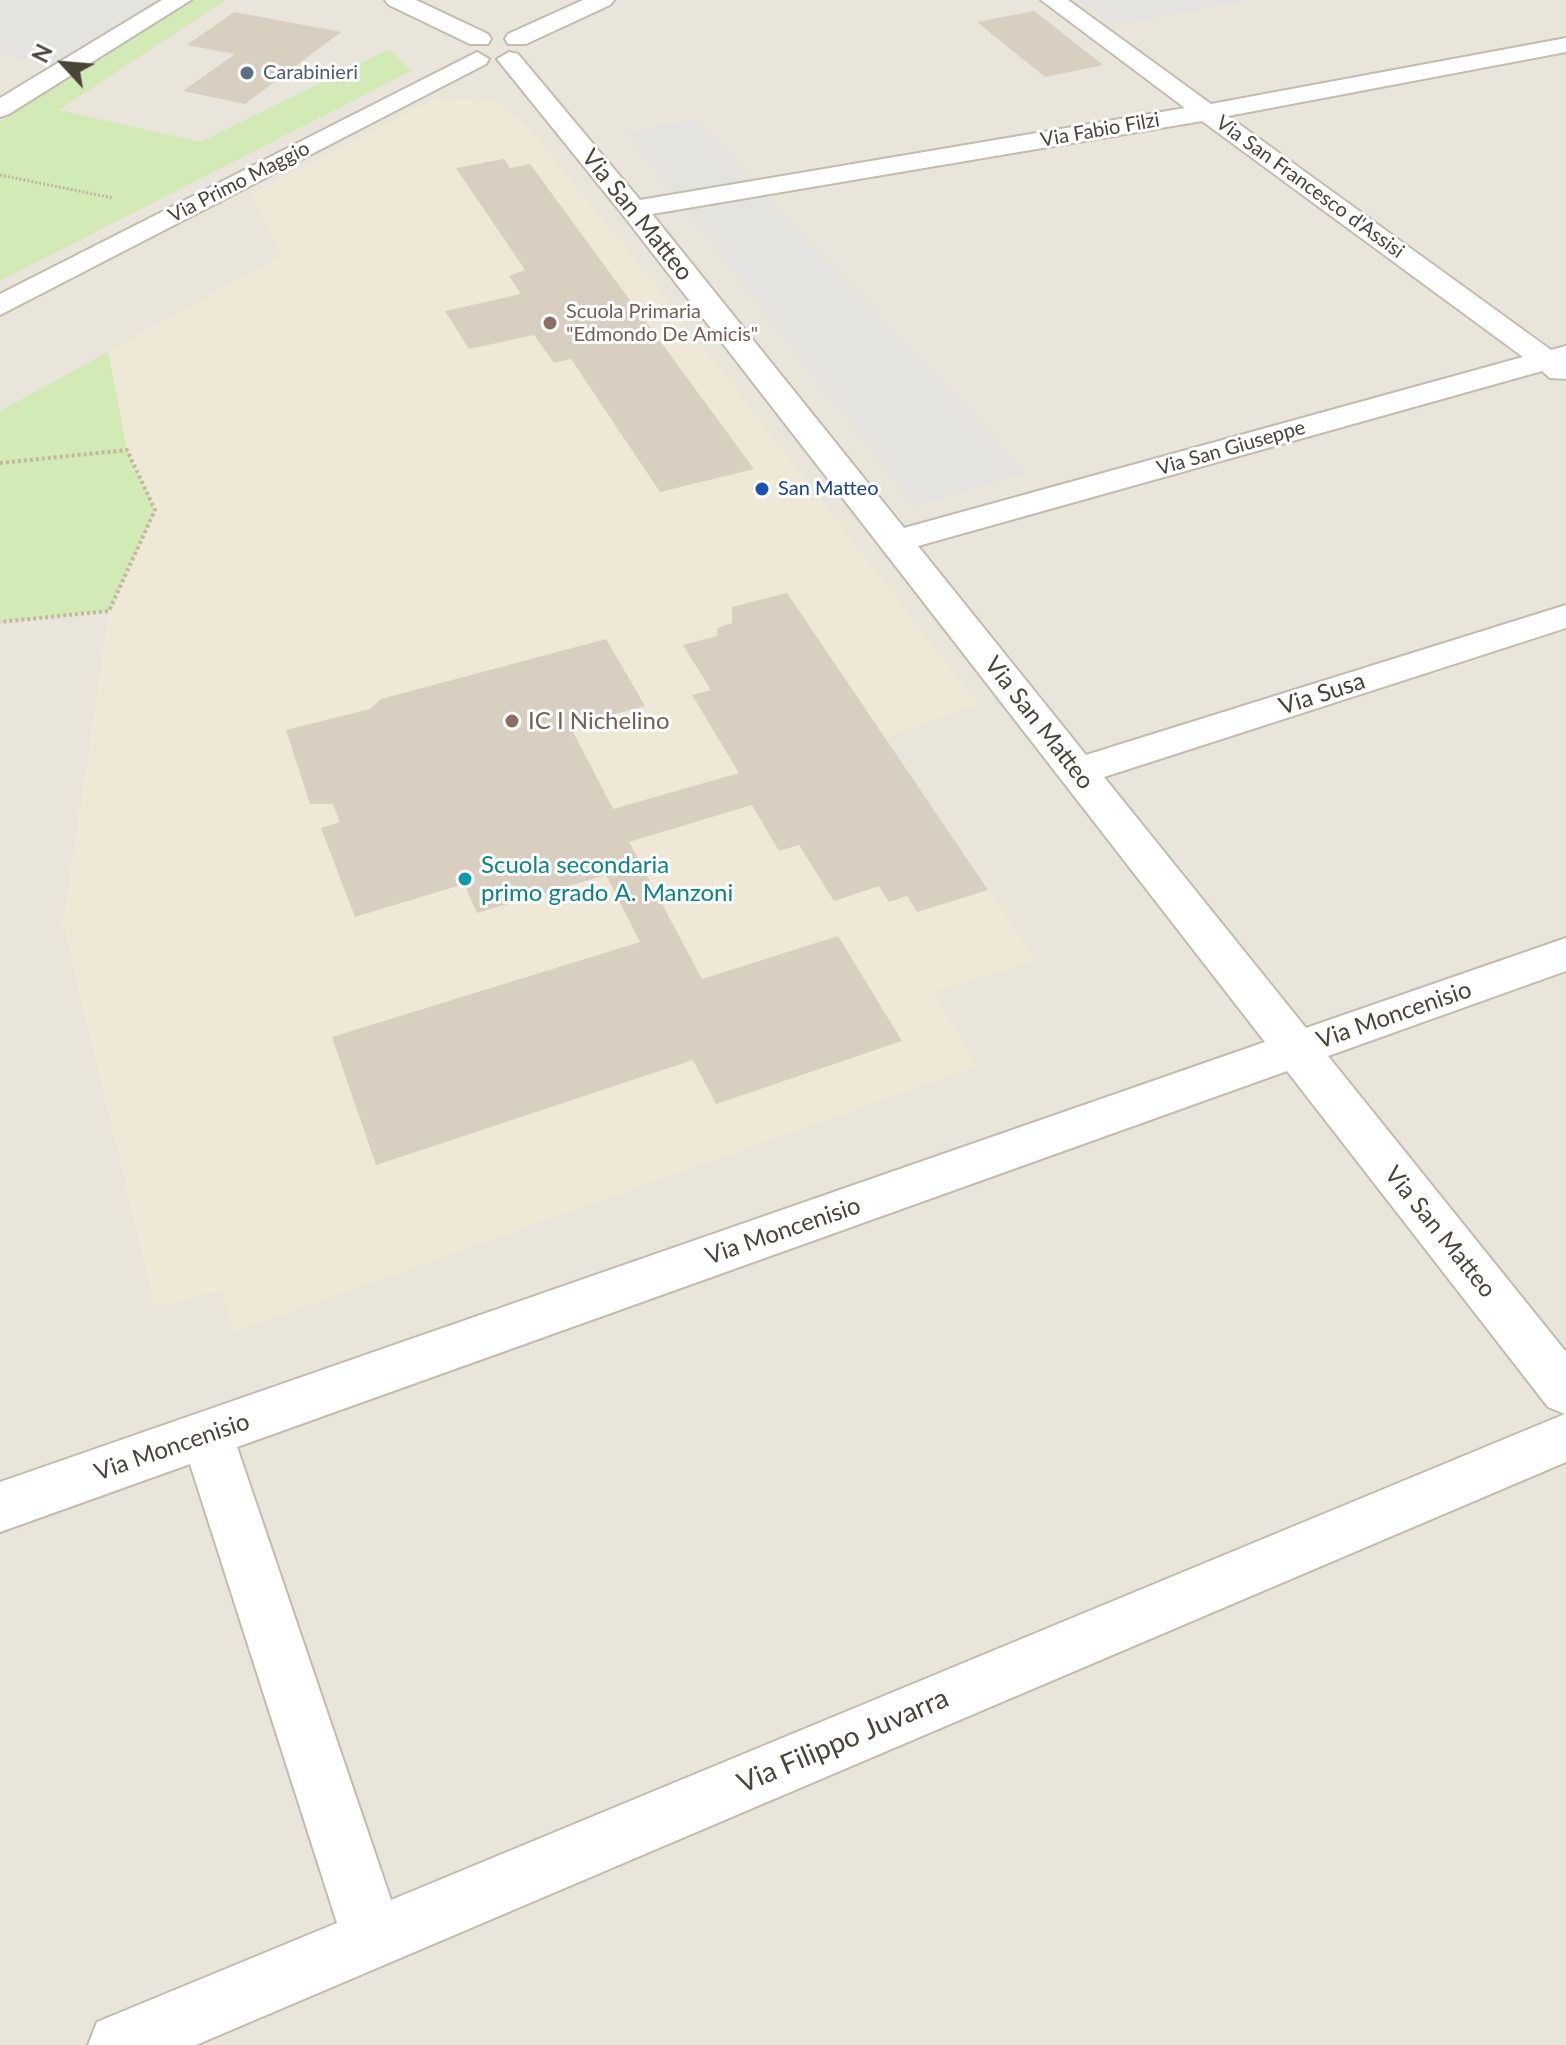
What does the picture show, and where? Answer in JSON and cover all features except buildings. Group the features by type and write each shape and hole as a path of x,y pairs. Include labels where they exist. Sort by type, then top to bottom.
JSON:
{"street":[{"path":"0,109 179,0"},
{"path":"397,0 478,49 499,36 513,49 602,0"},
{"name":"Via San Francesco d'Assisi","path":"1053,0 1559,363"},
{"name":"Via Fabio Filzi","path":"633,209 1208,112 1566,45"},
{"name":"Via Primo Maggio","path":"0,306 182,211 478,49"},
{"name":"Via San Matteo","path":"513,49 633,209 1566,1391"},
{"name":"Via San Giuseppe","path":"896,541 1559,363"},
{"name":"Via Susa","path":"1077,772 1566,616"},
{"name":"Via Moncenisio","path":"0,1507 1566,954"},
{"path":"207,1434 373,1938"},
{"name":"Via Filippo Juvarra","path":"120,2045 1566,1437"}],"path":[{"path":"0,175 182,211"},
{"path":"0,463 127,450 155,510 109,611 0,622"}],"shaded area":[{"path":"0,0 1566,0 1566,2045 0,2045"},
{"path":"0,0 167,0 59,67 0,54"},
{"path":"1078,0 1247,0 1112,25"},
{"name":"IC I Nichelino","path":"435,98 498,102 525,124 654,283 978,704 885,738 1036,960 934,992 977,1066 234,1332 221,1290 155,1307 63,924 109,611 155,510 127,450 108,352 282,255 250,195"},
{"path":"694,119 1025,472 915,506 628,134"}],"green space":[{"path":"186,0 225,0 59,110 201,142 389,49 411,71 0,281 0,122"},
{"path":"108,352 127,450 155,510 109,611 0,622 0,411"}],"place":[{"name":"Carabinieri","path":"247,73"},
{"name":"Scuola Primaria \"Edmondo De Amicis\"","path":"550,323"},
{"name":"San Matteo","path":"762,489"},
{"name":"IC I Nichelino","path":"512,721"},
{"name":"Scuola secondaria primo grado A. Manzoni","path":"465,879"}]}
